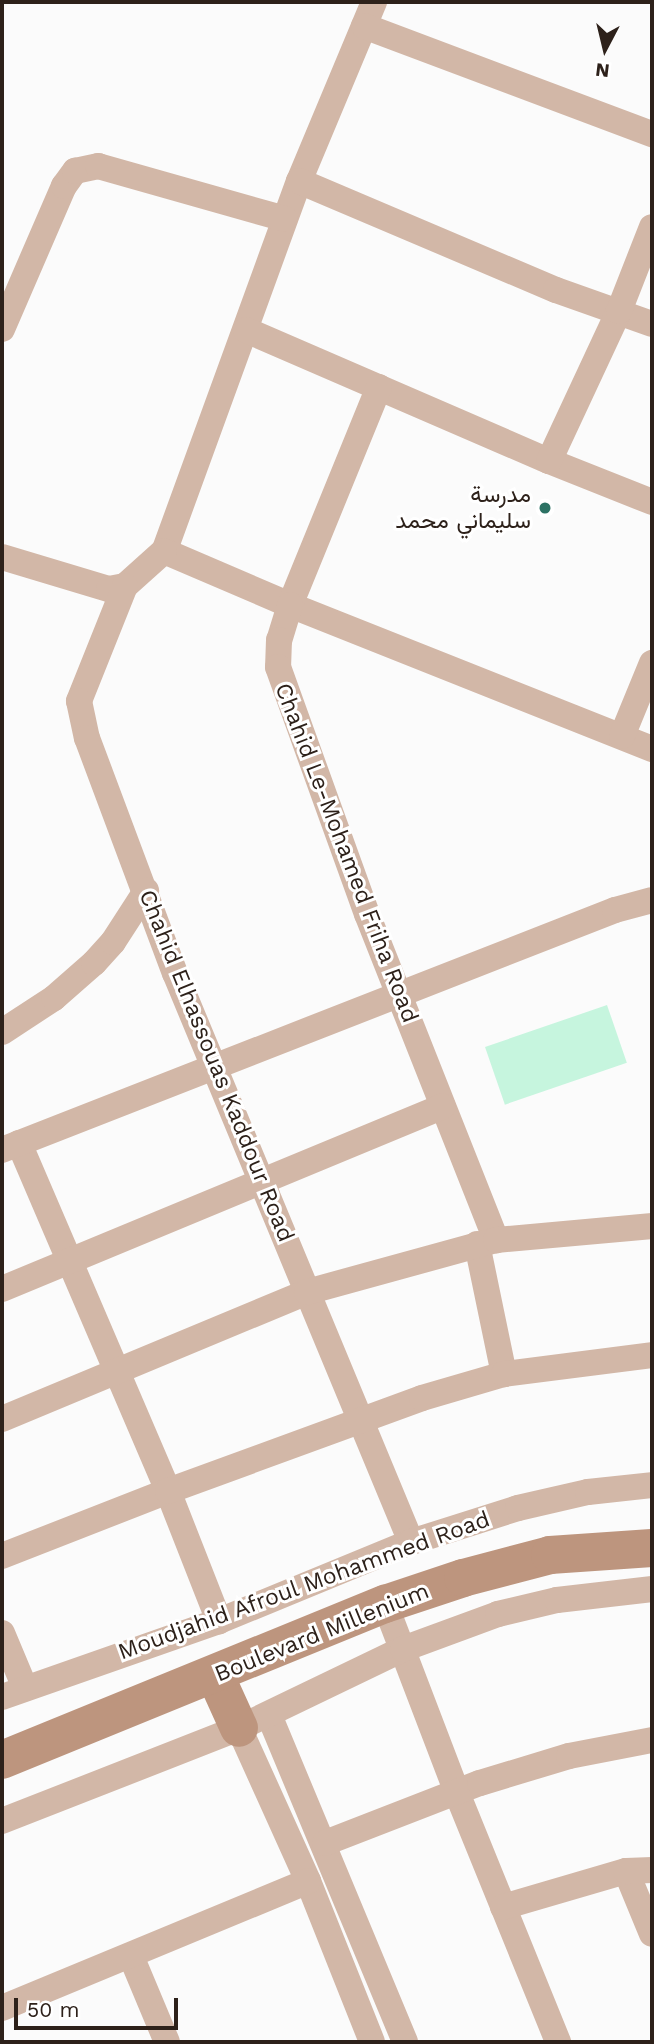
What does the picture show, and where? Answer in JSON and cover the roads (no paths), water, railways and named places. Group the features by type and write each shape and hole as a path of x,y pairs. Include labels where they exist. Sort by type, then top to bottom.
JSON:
{"main road":[{"name":"Boulevard Millenium","path":"2,1760 385,1604 463,1578 550,1555 652,1548"},
{"path":"215,1675 254,1721"}],"street":[{"path":"2,557 104,589 125,586 163,551 299,181 369,14 652,134"},
{"path":"2,329 64,186 75,171 98,166 285,219"},
{"path":"299,181 556,290 652,324"},
{"path":"549,461 619,311 652,227"},
{"path":"246,330 549,461 652,502"},
{"name":"Chahid Le-Mohamed Friha Road","path":"379,387 289,605 277,654 281,680 398,995 443,1106 486,1242 504,1374"},
{"path":"163,551 289,605 652,749"},
{"name":"Chahid Elhassouas Kaddour Road","path":"125,586 79,701 87,738 175,973 216,1066 411,1542"},
{"path":"622,736 652,663"},
{"path":"2,1032 54,998 94,963 113,942 146,891"},
{"path":"219,1621 168,1491 69,1261 10,1146 615,910 652,900"},
{"path":"2,1289 443,1106"},
{"path":"2,1419 307,1292 486,1242 652,1226"},
{"path":"2,1556 361,1420 504,1374 652,1355"},
{"name":"Moudjahid Afroul Mohammed Road","path":"13,1692 219,1621 411,1542 518,1508 588,1492 652,1485"},
{"path":"2,1821 254,1721 402,1648 498,1614 545,1603 652,1589"},
{"path":"385,1604 457,1793 558,2042"},
{"path":"2,1633 13,1692"},
{"path":"254,1721 325,1843 405,2042"},
{"path":"254,1721 308,1881 372,2042"},
{"path":"325,1843 457,1793 569,1756 652,1740"},
{"path":"503,1907 626,1871 652,1870"},
{"path":"626,1871 652,1934"},
{"path":"2,2008 308,1881"},
{"path":"131,1956 167,2042"}],"place":[{"name":"مدرسة سليماني محمد","path":"545,508"}]}
